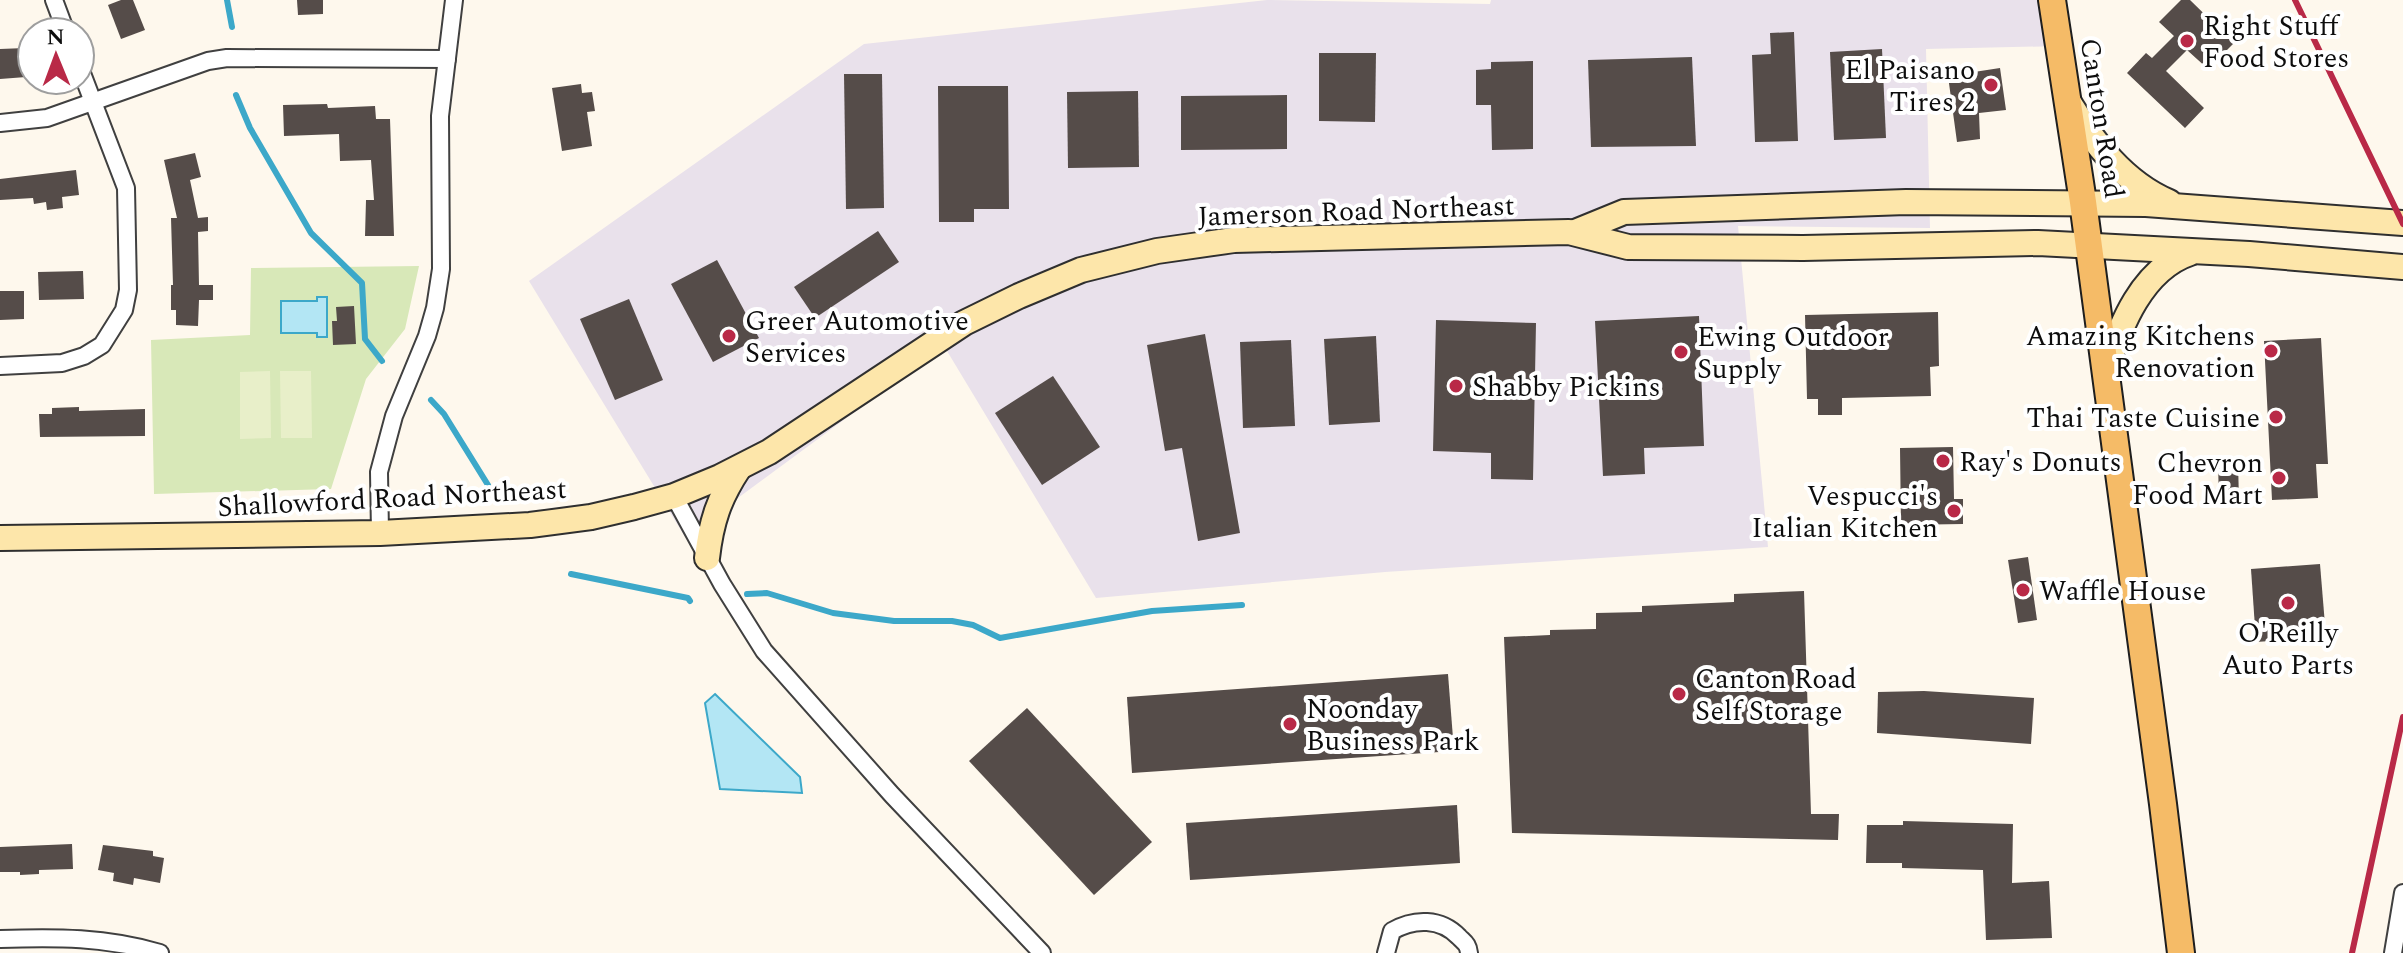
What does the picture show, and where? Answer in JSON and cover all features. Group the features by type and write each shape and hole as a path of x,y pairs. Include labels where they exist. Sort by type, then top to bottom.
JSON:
{"main road":[{"name":"Canton Road","path":"2052,0 2106,370 2181,953"}],"street":[{"path":"380,533 379,472 394,416 427,336 439,282 440,116 454,0"},
{"path":"0,123 39,120 186,67 227,58 447,59"},
{"path":"0,366 62,363 84,356 102,345 124,310 128,290 126,188 90,96"},
{"path":"2068,101 2114,165 2159,198 2179,206"},
{"name":"Jamerson Road Northeast","path":"1575,232 1624,212 1906,202 2083,202 2179,206 2403,223"},
{"name":"Jamerson Road Northeast","path":"674,496 740,467 793,437 964,323 1081,270 1157,251 1234,240 1575,232 1628,247 1803,248 2038,243 2249,254 2403,267"},
{"path":"2106,370 2115,340 2137,299 2166,267 2180,256 2194,252"},
{"path":"707,558 710,529 722,493 740,467"},
{"path":"674,496 707,558 764,651 892,795 1042,953"},
{"name":"Shallowford Road Northeast","path":"0,538 380,533 530,525 591,517 674,496"},
{"path":"2393,953 2403,893"},
{"path":"1386,953 1392,931 1405,923 1429,922 1450,927 1468,946 1469,953"},
{"path":"0,939 70,937 160,953"}],"shaded area":[{"path":"1267,0 1490,4 1491,0 2055,0 2060,46 1926,49 1930,228 1738,226 1768,547 1385,572 1096,598 944,346 685,537 529,281 864,44"}],"green space":[{"path":"419,266 405,329 366,379 331,489 154,494 151,340 250,335 251,268"},
{"path":"270,371 271,438 240,439 240,372"},
{"path":"280,371 311,371 312,438 281,438"}],"water":[{"path":"317,297 327,297 327,337 317,337 317,333 281,333 281,301 317,301"},
{"path":"715,694 800,777 802,793 720,789 705,703"}],"building":[{"path":"133,0 145,30 121,39 108,5"},
{"path":"297,0 323,0 323,14 298,15"},
{"path":"2181,0 2190,0 2234,43 2208,69 2187,50 2166,71 2204,108 2185,128 2127,73 2146,53 2152,58 2174,36 2159,22"},
{"path":"1794,32 1798,141 1755,142 1752,55 1771,54 1770,33"},
{"path":"16,48 16,78 0,79 0,49"},
{"path":"1882,49 1886,138 1834,140 1830,52"},
{"path":"1319,53 1376,53 1375,122 1319,121"},
{"path":"1692,57 1696,146 1591,147 1588,60"},
{"path":"1533,61 1533,149 1492,150 1491,105 1476,105 1476,70 1491,69 1491,62"},
{"path":"2000,68 2006,110 1979,113 1980,139 1957,142 1948,76"},
{"path":"844,74 882,74 884,208 846,209"},
{"path":"581,84 582,93 592,92 595,111 587,112 592,146 562,151 552,88"},
{"path":"938,86 1008,86 1009,209 974,209 974,222 939,222"},
{"path":"1138,91 1139,167 1068,168 1067,92"},
{"path":"1287,95 1287,149 1181,150 1181,96"},
{"path":"327,104 328,108 375,106 376,119 390,119 394,236 365,236 366,200 374,200 371,160 340,161 339,134 284,136 283,105"},
{"path":"195,153 201,177 190,180 198,218 208,217 208,231 198,232 199,285 213,285 213,300 199,300 198,326 176,325 176,310 171,310 171,218 177,218 164,160"},
{"path":"76,170 79,195 62,197 63,208 47,210 46,202 34,204 33,198 0,200 0,179"},
{"path":"878,231 899,262 815,318 794,287"},
{"path":"717,260 759,338 713,362 671,284"},
{"path":"83,271 84,299 39,300 38,272"},
{"path":"0,291 24,291 24,319 0,320"},
{"path":"629,299 663,380 615,400 580,319"},
{"path":"354,306 356,344 333,345 332,321 337,321 336,307"},
{"path":"1938,312 1939,366 1930,367 1931,396 1842,398 1842,415 1818,415 1818,399 1807,399 1805,315"},
{"path":"1699,316 1704,446 1644,448 1645,474 1603,476 1595,321"},
{"path":"1436,320 1536,323 1533,480 1491,479 1491,453 1433,451"},
{"path":"1205,334 1240,533 1198,541 1182,448 1165,451 1147,345"},
{"path":"1376,336 1380,422 1329,425 1324,339"},
{"path":"2321,338 2328,464 2316,464 2318,498 2272,500 2264,341"},
{"path":"1291,340 1295,426 1243,428 1240,342"},
{"path":"1053,376 1100,447 1042,485 995,413"},
{"path":"79,407 79,411 145,409 145,436 40,437 39,414 52,414 52,408"},
{"path":"1953,447 1954,499 1963,499 1963,524 1901,525 1900,448"},
{"path":"2238,459 2239,504 2219,505 2218,460"},
{"name":"Waffle House","path":"2028,557 2037,620 2018,623 2008,560"},
{"name":"O'Reilly Auto Parts","path":"2320,564 2326,637 2256,642 2251,569"},
{"path":"1804,591 1811,814 1839,814 1838,840 1512,833 1504,637 1550,635 1550,630 1596,629 1596,613 1642,612 1642,606 1734,602 1734,594"},
{"name":"Noonday Business Park","path":"1448,674 1454,751 1132,773 1127,697"},
{"path":"1924,691 2034,698 2031,744 1877,733 1878,692"},
{"path":"1027,708 1152,842 1094,895 969,761"},
{"name":"Noonday Business Park","path":"1457,805 1460,863 1190,880 1186,823"},
{"path":"1903,821 2013,824 2012,883 2049,881 2052,938 1986,940 1983,870 1902,868 1902,863 1866,863 1867,825 1903,825"},
{"path":"72,844 73,869 39,870 39,874 20,875 20,872 0,872 0,847"},
{"path":"103,845 153,851 153,856 164,858 160,883 134,878 133,885 113,881 114,873 98,870"}],"waterway":[{"path":"227,0 232,27"},
{"path":"236,95 250,128 311,233 362,283 365,339 382,361"},
{"path":"431,400 444,414 488,485"},
{"path":"571,574 688,598 690,601"},
{"path":"747,594 767,593 833,613 894,621 952,621 973,625 1000,638 1152,611 1242,605"}],"railway":[{"path":"2295,0 2403,224"},
{"path":"2352,953 2403,717"}],"place":[{"name":"Right Stuff Food Stores","path":"2187,41"},
{"name":"El Paisano Tires 2","path":"1991,85"},
{"name":"Greer Automotive Services","path":"729,336"},
{"name":"Amazing Kitchens Renovation","path":"2271,351"},
{"name":"Ewing Outdoor Supply","path":"1681,352"},
{"name":"Shabby Pickins","path":"1456,386"},
{"name":"Thai Taste Cuisine","path":"2276,417"},
{"name":"Ray's Donuts","path":"1943,461"},
{"name":"Chevron Food Mart","path":"2279,478"},
{"name":"Vespucci's Italian Kitchen","path":"1954,511"},
{"name":"Waffle House","path":"2023,590"},
{"name":"O'Reilly Auto Parts","path":"2288,603"},
{"name":"Canton Road Self Storage","path":"1679,694"},
{"name":"Noonday Business Park","path":"1290,724"}]}
